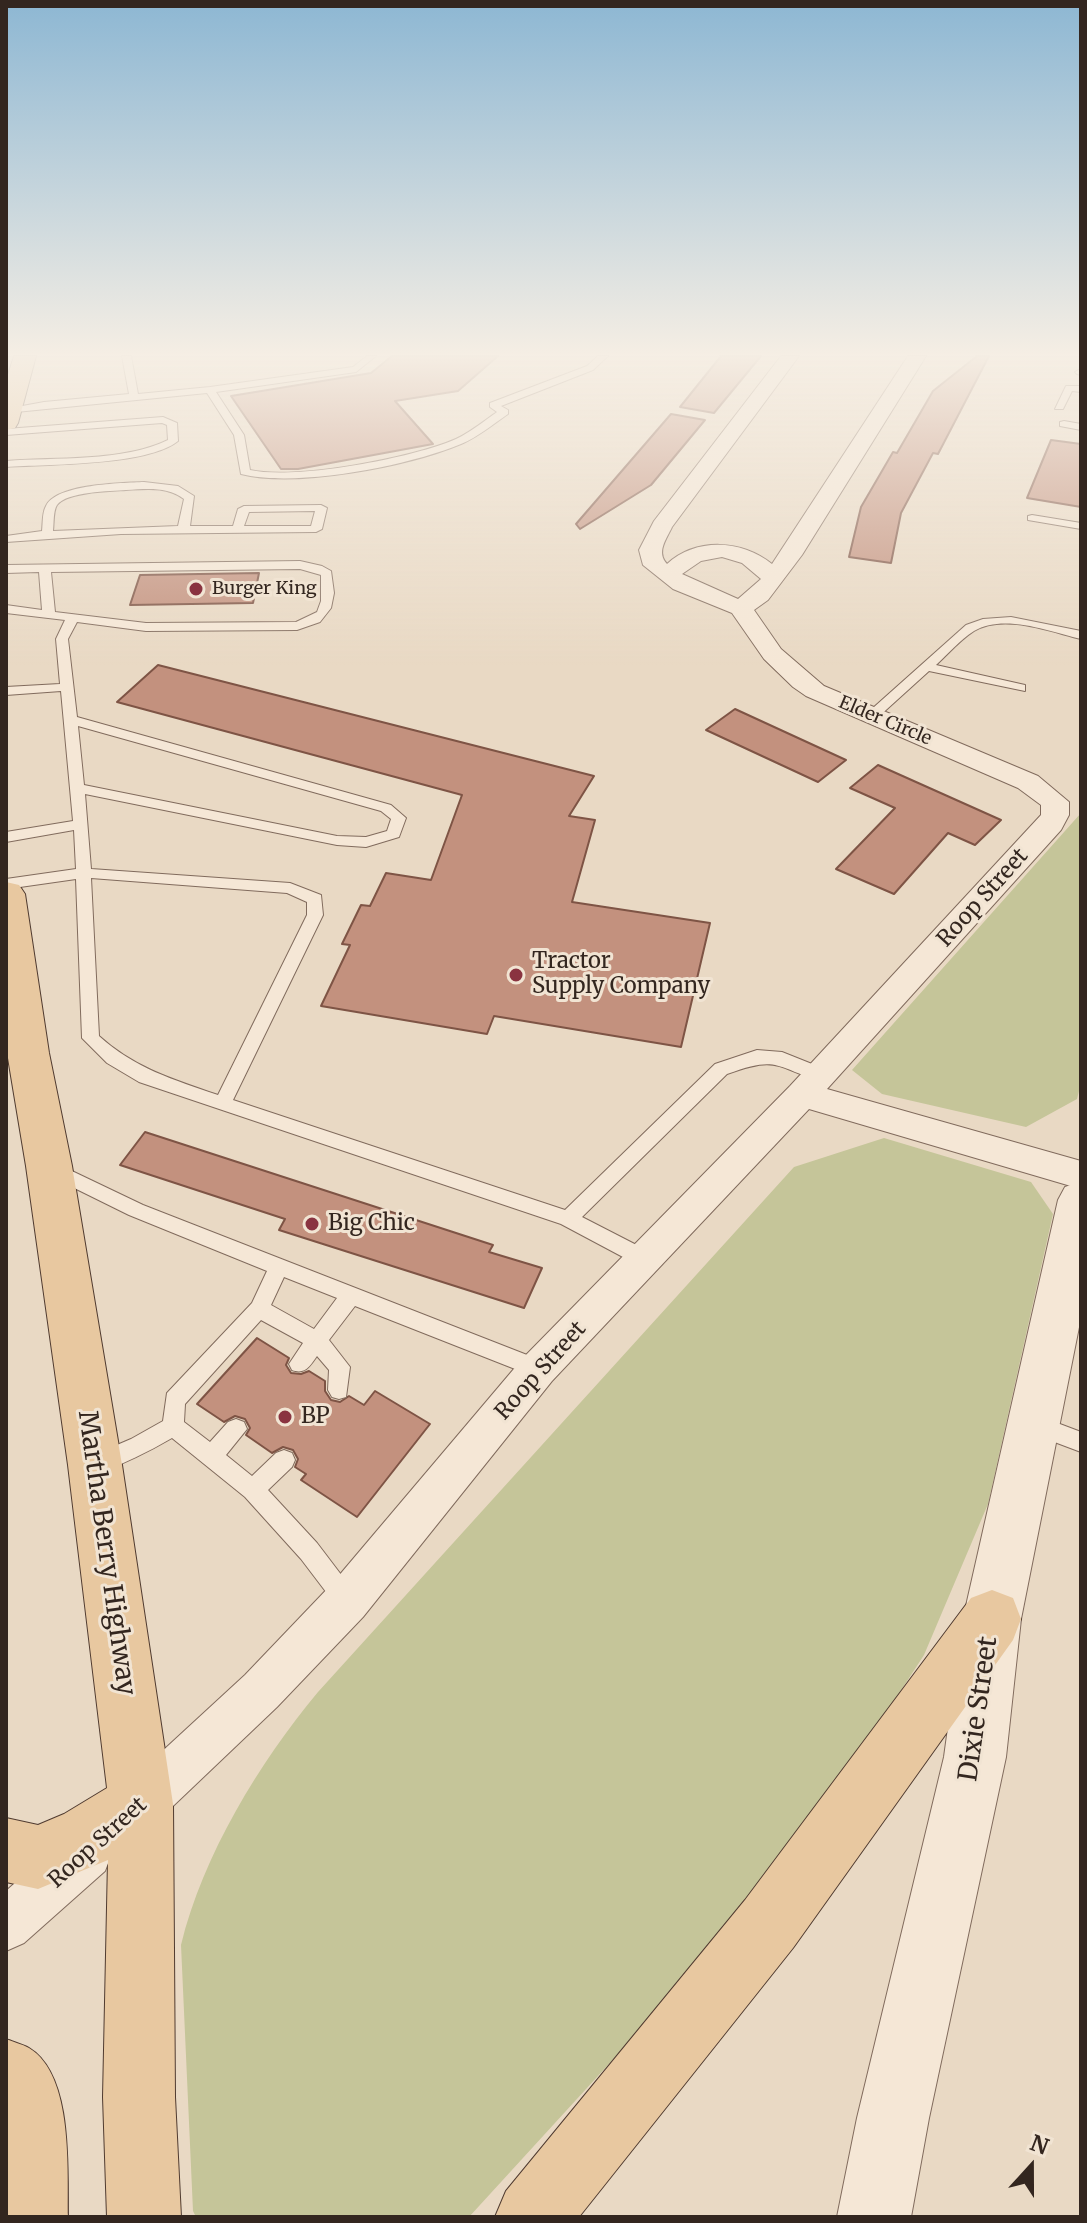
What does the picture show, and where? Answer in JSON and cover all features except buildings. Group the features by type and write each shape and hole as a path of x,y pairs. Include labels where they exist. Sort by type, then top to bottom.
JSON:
{"main road":[{"name":"Martha Berry Highway","path":"6,894 28,1053 49,1166 95,1465 141,1804 139,2097 144,2217"},
{"path":"532,2217 769,1924 992,1619"},
{"path":"6,1850 38,1857 85,1838 141,1804"},
{"path":"6,2074 22,2093 30,2126 31,2217"}],"street":[{"path":"712,460 662,526 650,550 651,560 668,575 696,591 741,608 760,595 774,579 850,460"},
{"path":"668,575 688,557 711,550 741,553 756,560 774,579"},
{"name":"Elder Circle","path":"741,608 764,647 784,670 815,691 1028,782 1055,802"},
{"name":"Roop Street","path":"6,1925 261,1691 347,1601 538,1369 812,1085 1051,824 1055,802"},
{"path":"812,1085 1081,1175"},
{"name":"Dixie Street","path":"874,2217 893,2118 975,1757 992,1619 1081,1200"}],"lane":[{"path":"243,460 245,472 255,477 287,477 385,460"},
{"path":"47,535 52,503 58,498 72,493 153,485 181,491 190,498 183,532"},
{"path":"6,539 47,535 237,531 316,529 321,508 244,509 237,531"},
{"path":"1032,518 1081,526"},
{"path":"6,569 300,565 318,568 327,574 329,599 321,616 313,623 297,626 146,627 6,609"},
{"path":"45,569 49,616"},
{"path":"72,619 62,639 81,824 91,1038 113,1059 145,1077 568,1219 645,1259"},
{"path":"871,716 970,628 983,622 1011,621 1081,635"},
{"path":"926,667 1020,688"},
{"path":"6,691 67,687"},
{"path":"71,720 386,808 399,818 394,834 379,843 355,842 77,788"},
{"path":"6,837 81,824"},
{"path":"6,884 84,873 290,888 315,899 315,915 223,1103"},
{"path":"568,1219 721,1069 757,1056 782,1058 812,1085"},
{"path":"49,1166 136,1210 538,1369"},
{"path":"173,1426 175,1400 259,1309 279,1267"},
{"path":"299,1364 351,1296"},
{"path":"259,1309 317,1341 340,1367 339,1390"},
{"path":"1033,1424 1081,1442"},
{"path":"95,1465 139,1446 173,1426"},
{"path":"173,1426 253,1490 309,1551 347,1601"},
{"path":"211,1456 236,1429"},
{"path":"253,1490 284,1460"}],"green space":[{"path":"1081,813 1081,1083 1077,1099 1026,1127 882,1094 852,1070"},
{"path":"884,1138 1031,1182 1053,1214 988,1504 924,1655 779,1878 469,2217 196,2217 193,2211 181,1945 203,1877 255,1780 318,1692 794,1167"}],"place":[{"name":"Burger King","path":"196,589"},
{"name":"Tractor Supply Company","path":"516,975"},
{"name":"Big Chic","path":"312,1224"},
{"name":"BP","path":"285,1417"}]}
